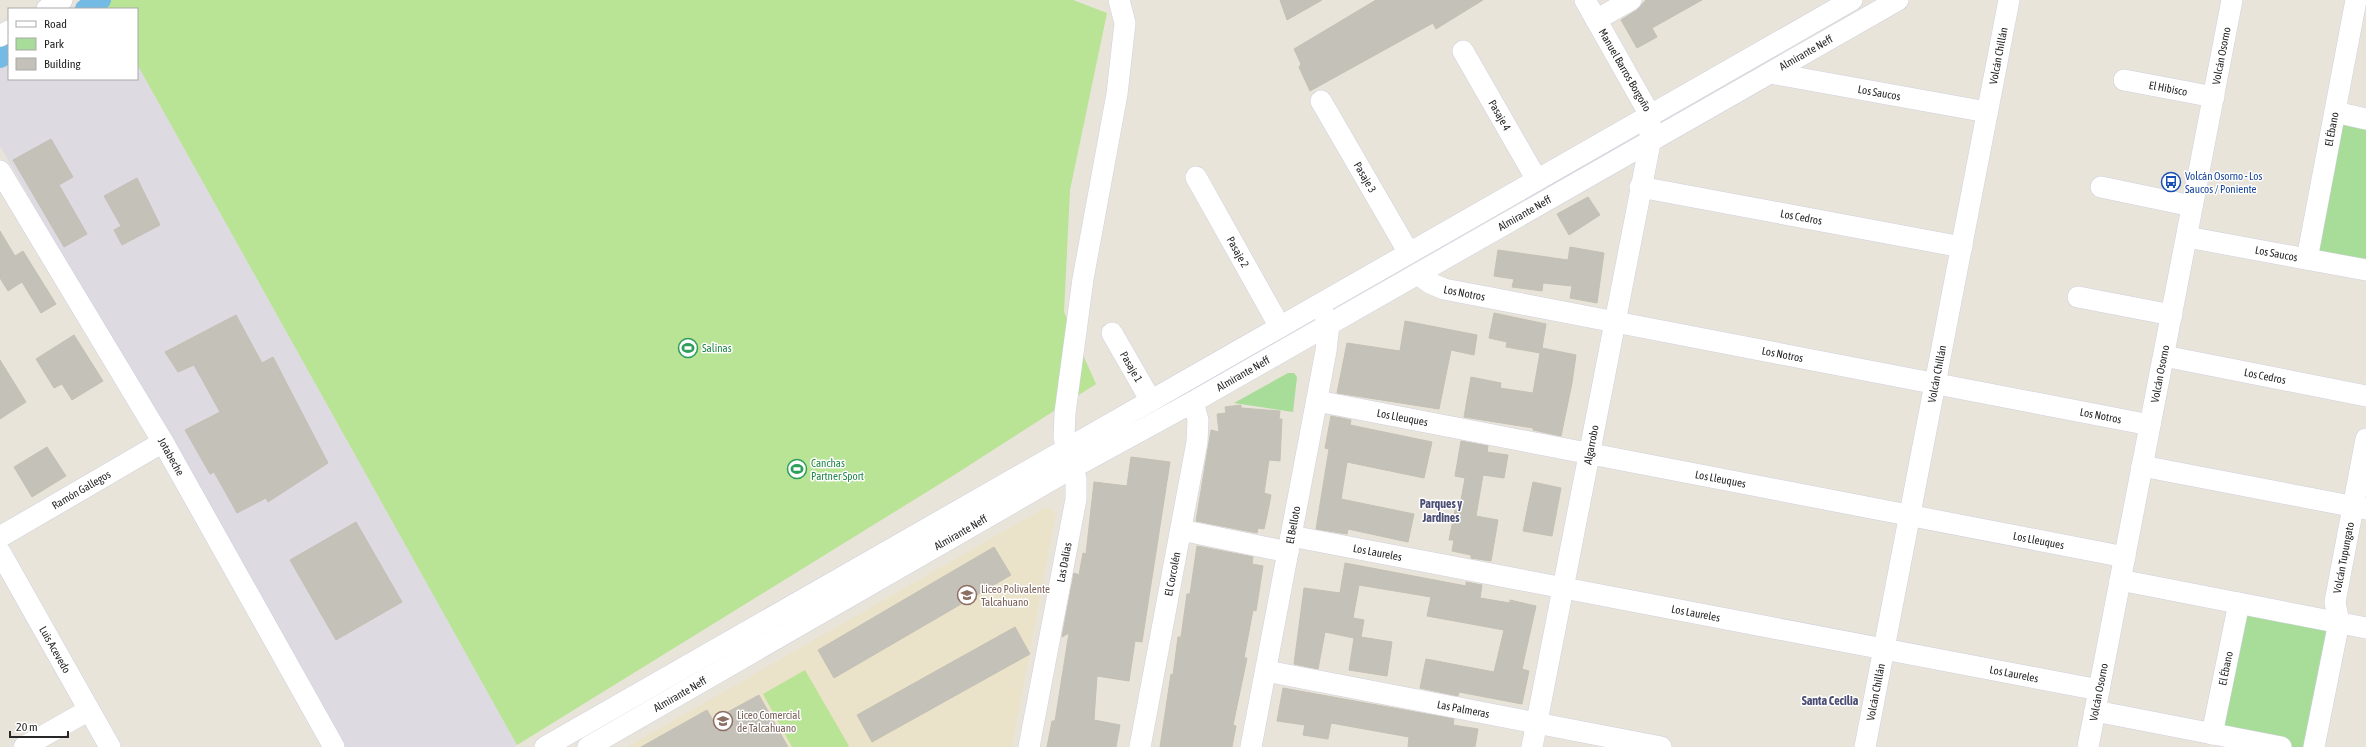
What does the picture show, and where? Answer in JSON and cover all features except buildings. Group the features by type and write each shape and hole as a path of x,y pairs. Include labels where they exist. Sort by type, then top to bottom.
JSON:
{"street":[{"path":"49,8 62,0"},
{"name":"Las Dalias","path":"1029,747 1076,499 1070,458 1063,427 1073,346 1118,94 1125,35 1123,12 1119,0"},
{"name":"Manuel Barros Borgoño","path":"1585,0 1650,115 1650,143"},
{"path":"1596,20 1632,0"},
{"name":"Almirante Neff","path":"588,747 1070,458 1151,401 1852,0"},
{"name":"Almirante Neff","path":"546,747 1070,458 1193,402 1650,143 1898,0"},
{"name":"Volcán Chillán","path":"1865,747 2009,0"},
{"name":"Volcán Osorno","path":"2088,747 2232,0"},
{"name":"El Ébano","path":"2307,259 2356,0"},
{"name":"Pasaje 4","path":"1463,51 1537,180"},
{"name":"Los Saucos","path":"1770,73 1988,112"},
{"name":"El Hibisco","path":"2124,80 2214,97"},
{"name":"Pasaje 3","path":"1321,101 1409,253"},
{"path":"2334,112 2366,119"},
{"name":"Algarrobo","path":"1532,747 1640,187 1650,143"},
{"name":"Jotabeche","path":"0,171 163,442 334,747"},
{"name":"Pasaje 2","path":"1196,177 1280,327"},
{"name":"Los Cedros","path":"1640,187 1962,247"},
{"path":"2101,187 2192,206"},
{"name":"Los Saucos","path":"2187,237 2366,270"},
{"name":"Los Notros","path":"1418,274 1430,283 1444,289 1615,320 2150,425"},
{"path":"2078,297 2172,315"},
{"path":"1319,304 1329,324"},
{"name":"El Belloto","path":"1251,747 1317,401 1329,324"},
{"name":"Pasaje 1","path":"1112,333 1151,401"},
{"name":"Los Cedros","path":"2164,356 2366,396"},
{"name":"Los Lleuques","path":"1317,401 2125,557"},
{"name":"El Corcolén","path":"1140,747 1197,442 1198,420 1193,402"},
{"name":"Volcán Tupungato","path":"2314,747 2338,622 2335,602 2360,507 2366,439"},
{"name":"Ramón Gallegos","path":"0,538 163,442"},
{"path":"2142,466 2360,507"},
{"name":"Los Laureles","path":"1181,530 1290,544 1563,588 2099,690"},
{"name":"Luis Acevedo","path":"0,552 110,747"},
{"path":"2120,580 2366,628"},
{"name":"El Ébano","path":"2212,734 2239,603"},
{"name":"Las Palmeras","path":"1266,671 1661,747"},
{"path":"24,747 89,710"},
{"path":"2095,711 2281,747"}],"shaded area":[{"path":"8,56 8,80 138,80 138,66 517,745 513,747 344,747 0,146 0,60"},
{"name":"Liceo Polivalente Talcahuano","path":"1046,507 1056,512 1012,747 627,747"}],"green space":[{"name":"Salinas","path":"108,0 1073,0 1107,13 1070,190 1064,312 1096,384 951,477 517,745 138,66 138,8 106,8 103,3"},
{"path":"2336,115 2366,121 2366,268 2309,257"},
{"path":"1288,373 1294,373 1297,377 1293,412 1234,403"},
{"path":"2240,605 2337,623 2312,747 2291,747 2214,732"},
{"path":"805,670 849,746 792,747 763,694"}],"waterway":[{"path":"87,8 101,0"},
{"path":"0,58 8,54"}],"place":[{"name":"Volcán Osorno - Los Saucos / Poniente","path":"2171,182"},
{"name":"Salinas","path":"688,348"},
{"name":"Canchas Partner Sport","path":"797,469"},
{"name":"Liceo Polivalente Talcahuano","path":"967,595"},
{"name":"Liceo Comercial de Talcahuano","path":"723,721"}],"district":[{"name":"Parques y Jardines","path":"1441,511"},
{"name":"Santa Cecilia","path":"1830,701"}]}
